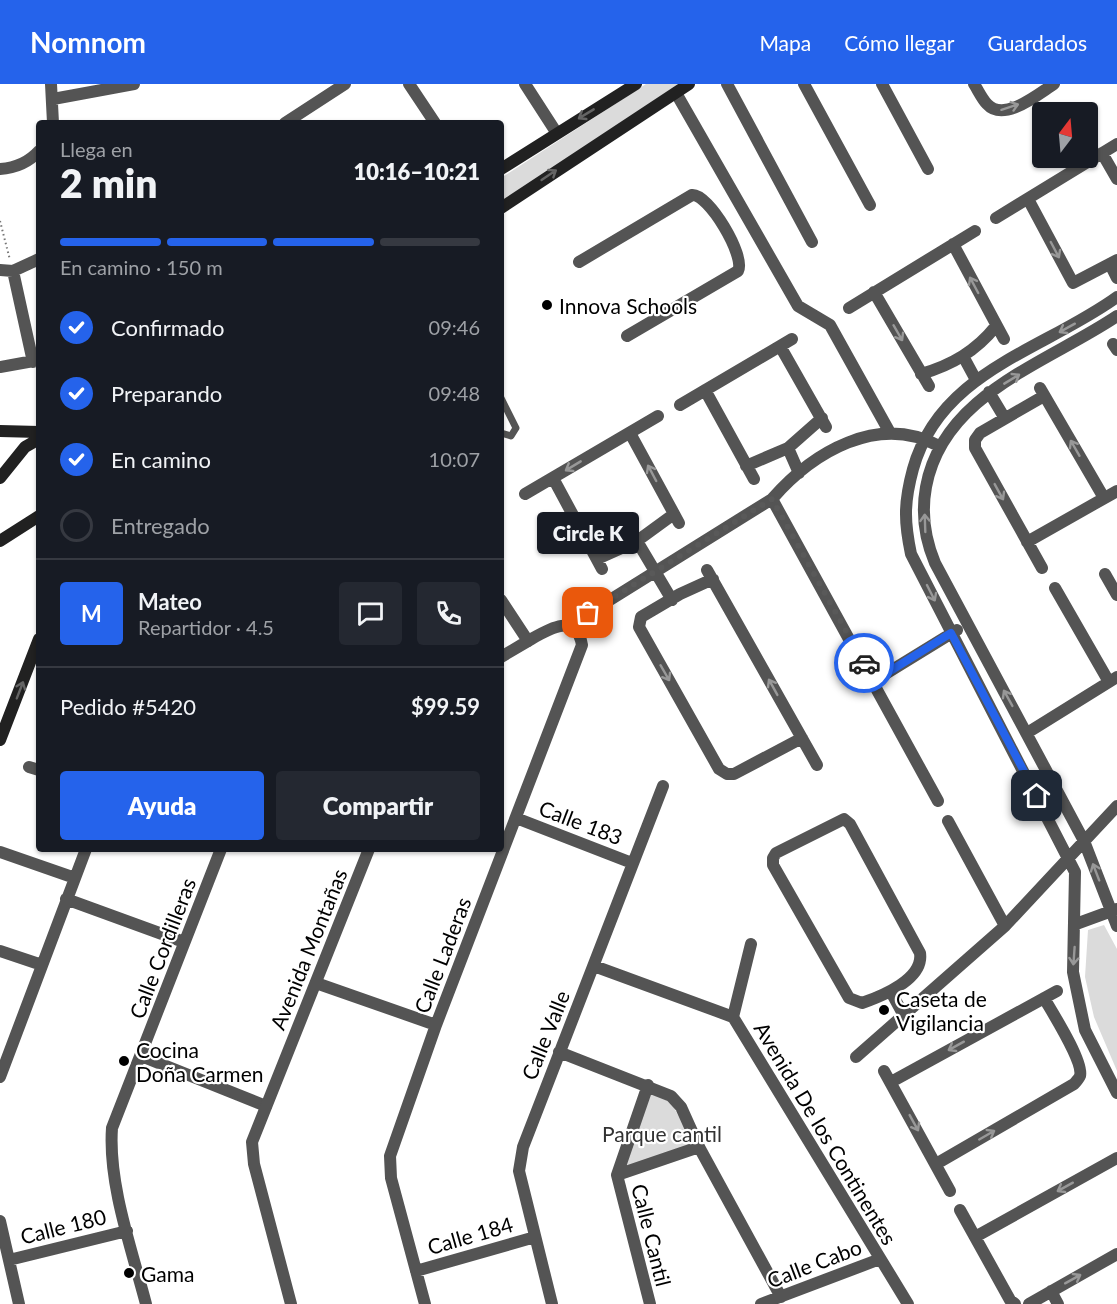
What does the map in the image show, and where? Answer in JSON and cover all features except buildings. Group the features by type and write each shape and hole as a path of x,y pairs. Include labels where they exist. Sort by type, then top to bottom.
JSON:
{"main road":[{"path":"504,167 556,132 636,84"},
{"path":"504,206 689,84"},
{"path":"0,431 36,432"},
{"path":"0,478 25,447 36,440"},
{"path":"0,542 36,518"},
{"path":"0,740 36,647"}],"street":[{"path":"51,84 53,120"},
{"path":"53,99 134,84"},
{"path":"290,120 345,84"},
{"path":"409,84 433,120"},
{"path":"525,84 556,132"},
{"path":"727,84 812,242"},
{"path":"804,84 870,205"},
{"path":"882,84 928,169"},
{"path":"974,84 987,105 998,111 1015,108 1054,84"},
{"path":"675,93 745,218 798,306 830,325 889,431"},
{"path":"996,218 1117,144"},
{"path":"1102,153 1117,179"},
{"path":"0,169 13,168 30,161 36,154"},
{"path":"579,262 692,195 701,198 726,229 739,261 738,271 627,336"},
{"path":"1028,199 1079,295"},
{"path":"726,229 745,218"},
{"path":"849,308 975,231"},
{"path":"953,244 1004,339"},
{"path":"0,367 36,361 6,271 36,260"},
{"path":"1073,283 1114,262 1117,278"},
{"path":"874,292 929,386"},
{"path":"1117,297 1098,311 976,380 945,406 924,438 907,494 904,521 911,554 1069,856 1075,872 1076,924 1073,972 1085,1030 1117,1093"},
{"path":"1117,316 989,392 960,417 939,446 930,467 924,500 926,540 935,563 1084,841 1114,911 1117,926"},
{"path":"921,374 963,356 982,343 996,326"},
{"path":"680,405 792,339"},
{"path":"746,466 788,448 824,422 780,346"},
{"path":"963,356 976,380"},
{"path":"705,390 754,479"},
{"path":"989,392 1004,417"},
{"path":"1042,568 975,448 975,440 980,433 1042,392 1104,498"},
{"path":"525,495 658,416"},
{"path":"588,613 772,499 799,472 824,453 857,438 889,431 924,438 939,446"},
{"path":"553,478 600,564 676,519 630,433"},
{"path":"788,448 799,472"},
{"path":"1027,542 1117,491"},
{"path":"772,499 938,801"},
{"path":"637,541 672,600"},
{"path":"1105,574 1117,596"},
{"path":"802,738 734,774 727,774 719,769 639,627 641,617 710,575 802,738 817,765"},
{"path":"1027,733 1113,679 1055,588"},
{"path":"504,604 528,640 504,655"},
{"path":"874,681 968,624"},
{"name":"Calle Laderas","path":"504,849 582,645 581,636 574,629 554,627 528,640"},
{"name":"Calle Valle","path":"552,1304 519,1171 523,1147 663,786"},
{"path":"856,1057 1005,926 1117,806"},
{"name":"Calle 183","path":"516,818 632,863"},
{"path":"838,820 850,824 920,953 921,961 918,969 891,992 862,1003 849,998 773,865 776,853 838,820"},
{"path":"948,821 1005,926"},
{"path":"0,852 75,878"},
{"path":"0,1077 4,1053 42,965 85,852"},
{"name":"Calle Cordilleras","path":"146,1304 127,1231 110,1150 112,1128 220,852"},
{"name":"Avenida Montañas","path":"291,1304 254,1164 252,1142 368,852"},
{"name":"Calle Laderas","path":"425,1304 391,1178 390,1156 436,1025 503,852"},
{"path":"66,899 184,942"},
{"path":"1076,924 1114,911"},
{"path":"733,1017 751,944"},
{"path":"0,951 42,965"},
{"name":"Avenida De los Continentes","path":"594,966 733,1017 908,1304"},
{"path":"316,983 436,1025"},
{"path":"950,1191 888,1076 1057,991"},
{"path":"891,992 903,1014"},
{"path":"936,1164 1074,1084 1080,1076 1080,1068 1068,1041 1044,998"},
{"path":"1068,1041 1085,1030"},
{"path":"559,1052 648,1085 671,1096 681,1107 699,1147 781,1297"},
{"path":"141,1056 266,1106"},
{"name":"Calle Cantil","path":"648,1085 617,1175 650,1304"},
{"name":"Calle Cantil","path":"617,1175 699,1147"},
{"path":"975,1237 1117,1159"},
{"path":"960,1210 1010,1300 1016,1304"},
{"path":"0,1221 19,1304"},
{"name":"Calle 180","path":"9,1260 127,1231"},
{"name":"Calle 184","path":"416,1271 534,1237"},
{"path":"1029,1304 1117,1254"},
{"name":"Calle Cabo","path":"761,1304 880,1259"},
{"path":"1051,1291 1058,1304"}],"lane":[{"path":"504,404 516,428 511,436 504,434"}],"path":[{"path":"0,221 6,271"}],"green space":[{"path":"646,84 683,84 504,203 504,176"},
{"path":"1104,925 1117,949 1117,1071 1094,1017 1085,977 1088,930"},
{"name":"Parque cantil","path":"652,1090 669,1099 695,1146 624,1169"}],"way so far":[{"path":"588,613 772,499 864,663"}],"place":[{"name":"Innova Schools","path":"547,305"},
{"name":"Circle K","path":"588,613"},
{"name":"Caseta de Vigilancia","path":"884,1010"},
{"name":"Cocina Doña Carmen","path":"124,1061"},
{"name":"Gama","path":"129,1273"}],"route":[{"path":"864,663 874,681 951,633 1037,796"}]}
